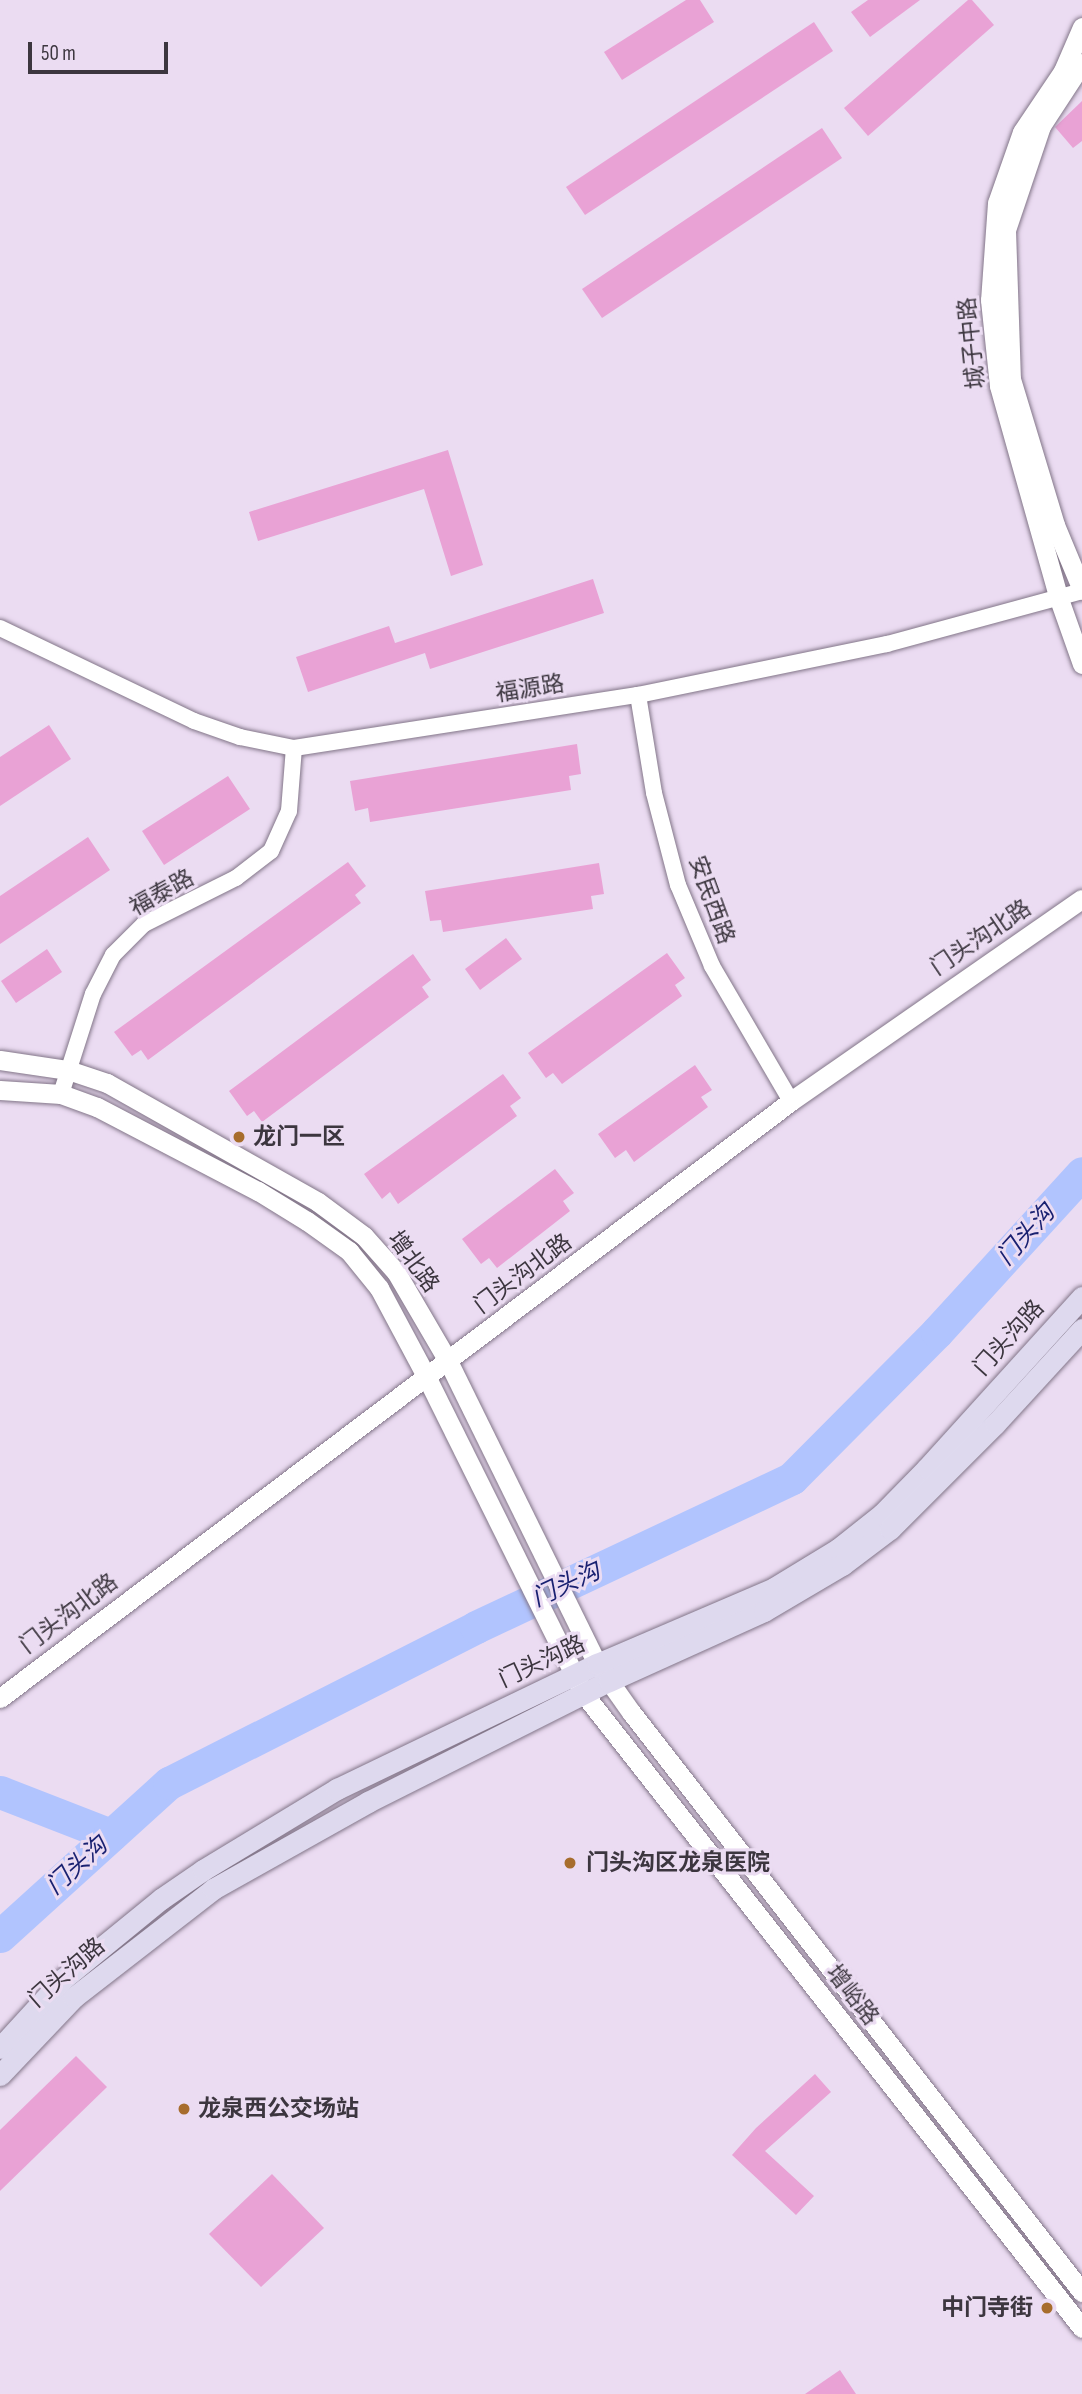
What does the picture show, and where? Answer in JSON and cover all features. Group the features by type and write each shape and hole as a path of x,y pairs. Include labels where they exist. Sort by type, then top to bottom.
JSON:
{"main road":[{"name":"门头沟路","path":"0,2075 74,1997 213,1889 579,1685 774,1588 838,1549 882,1514 928,1468 1082,1297"},
{"name":"门头沟路","path":"603,1673 764,1611 852,1558 890,1529 995,1424 1082,1329"},
{"name":"门头沟路","path":"0,2048 63,1979 161,1899 203,1870 337,1788 579,1685"}],"street":[{"name":"城子中路","path":"1082,27 1077,66 1041,126 1006,230 1011,379 1055,525 1082,591"},
{"name":"城子中路","path":"1077,66 1022,132 997,203 990,300 999,386 1059,600 1082,664"},
{"name":"福源路","path":"0,628 194,721 240,737 294,748 638,695 887,644 1059,600 1082,591"},
{"name":"安民西路","path":"638,695 654,793 678,885 712,966 791,1101"},
{"name":"福泰路","path":"61,1094 93,994 113,955 144,924 236,878 271,851 289,811 294,748"},
{"name":"门头沟北路","path":"0,1698 425,1374 448,1361 791,1101 1082,899"},
{"name":"增北路","path":"0,1060 68,1070 107,1083 229,1149 318,1202 364,1236 396,1272 448,1361 603,1673"},
{"name":"增北路","path":"0,1090 61,1094 97,1107 258,1191 307,1220 349,1251 379,1288 425,1374 579,1685"},
{"name":"增峪路","path":"603,1673 1082,2292"},
{"name":"增峪路","path":"579,1685 1082,2328"}],"building":[{"path":"686,0 700,0 714,22 622,80 604,52"},
{"path":"868,0 920,0 870,37 851,12"},
{"path":"968,0 972,0 994,25 868,136 844,108"},
{"path":"814,22 833,51 585,215 566,187"},
{"path":"1082,101 1082,141 1073,148 1055,127"},
{"path":"822,128 842,158 602,318 582,289"},
{"path":"448,450 483,565 451,576 424,489 258,541 249,512"},
{"path":"593,579 604,613 430,669 425,653 308,692 296,657 389,626 395,643"},
{"path":"49,725 71,759 0,806 0,757"},
{"path":"577,744 581,774 569,776 571,790 370,822 368,808 355,811 350,781"},
{"path":"228,776 250,809 164,865 142,831"},
{"path":"88,837 110,870 0,944 0,896"},
{"path":"348,862 366,886 355,895 361,903 148,1060 141,1050 132,1056 114,1032"},
{"path":"599,863 604,894 591,896 593,909 443,932 441,920 430,921 425,891"},
{"path":"506,938 522,959 480,990 465,969"},
{"path":"47,949 62,972 16,1003 1,981"},
{"path":"667,953 685,978 675,985 682,996 562,1084 553,1073 546,1078 528,1053"},
{"path":"413,954 431,980 422,987 429,997 262,1122 254,1111 247,1116 229,1091"},
{"path":"695,1065 712,1090 701,1097 708,1107 634,1162 626,1150 615,1158 598,1134"},
{"path":"503,1074 521,1098 510,1106 517,1116 398,1204 390,1192 382,1199 364,1174"},
{"path":"555,1169 574,1193 563,1201 570,1211 497,1268 489,1258 481,1264 462,1239"},
{"path":"76,2056 107,2087 0,2191 0,2130"},
{"path":"815,2074 831,2092 765,2151 814,2196 796,2215 732,2155 756,2128"},
{"path":"272,2174 324,2228 261,2287 209,2234"},
{"path":"840,2370 856,2394 805,2394"}],"waterway":[{"name":"门头沟","path":"0,1936 169,1783 476,1627 792,1478 937,1332 1082,1173"},
{"path":"0,1792 111,1835"}],"place":[{"name":"龙门一区","path":"239,1137"},
{"name":"门头沟区龙泉医院","path":"570,1863"},
{"name":"龙泉西公交场站","path":"184,2109"},
{"name":"中门寺街","path":"1047,2308"}]}
